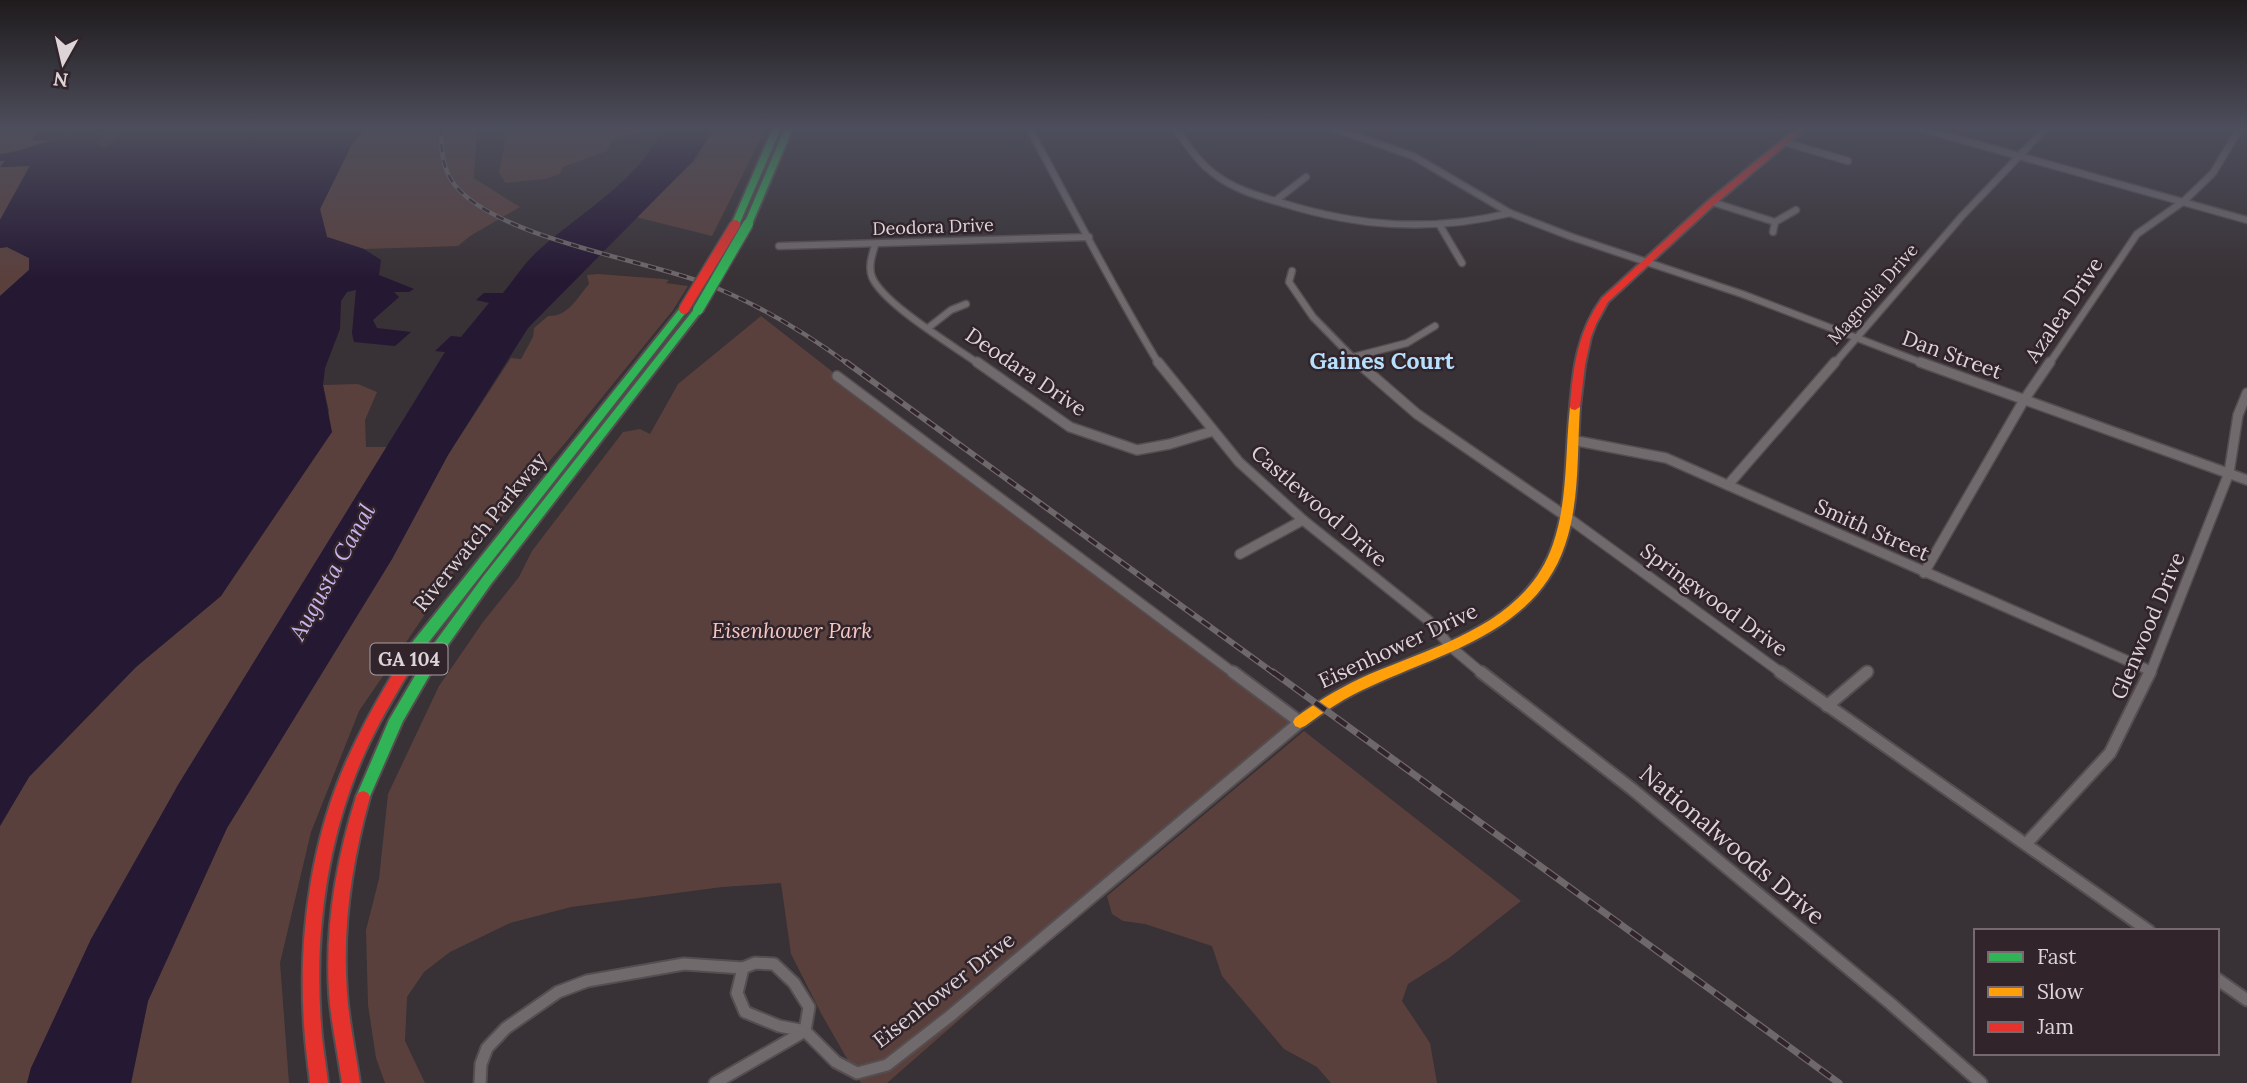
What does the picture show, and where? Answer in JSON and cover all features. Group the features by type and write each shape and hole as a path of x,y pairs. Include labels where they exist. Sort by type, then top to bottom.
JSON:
{"main road":[{"name":"Riverwatch Parkway","path":"742,224 759,179"},
{"name":"Riverwatch Parkway","path":"351,1083 337,968 342,890 353,835 382,745 427,662 460,614 691,309 742,224 764,179"},
{"name":"Eisenhower Drive","path":"1300,722 1320,705 1361,682 1483,632 1509,612 1542,579 1561,541 1567,517 1572,440 1586,337 1593,316 1605,300 1740,179"},
{"name":"Riverwatch Parkway","path":"319,1083 311,1048 309,934 322,860 335,811 372,721 412,655 448,605 691,309"}],"street":[{"name":"Castlewood Drive","path":"1057,179 1115,292 1159,364 1239,462 1303,520 1429,620 1451,647"},
{"path":"1219,179 1236,188 1318,216 1349,223 1395,226 1478,222 1510,213"},
{"path":"1275,201 1304,179"},
{"name":"Dan Street","path":"1451,179 1510,213 1626,257 1742,294 1854,338 2247,480"},
{"name":"Magnolia Drive","path":"1728,485 1854,338 1999,179"},
{"path":"2103,179 2247,220"},
{"name":"Azalea Drive","path":"1924,573 2024,400 2137,234 2184,201 2207,179"},
{"path":"1712,202 1774,222 1796,210"},
{"path":"1773,232 1774,222"},
{"path":"1439,224 1462,263"},
{"name":"Deodora Drive","path":"779,246 875,246 1089,237"},
{"name":"Deodara Drive","path":"875,246 869,263 872,282 896,305 1070,427 1137,450 1170,444 1213,431"},
{"name":"Springwood Drive","path":"1292,271 1289,282 1313,317 1374,379 1417,414 1567,517 1827,706 2146,929"},
{"path":"928,328 951,310 966,304"},
{"path":"1353,356 1404,344 1427,335 1435,326"},
{"path":"837,376 1007,506 1300,722"},
{"name":"Glenwood Drive","path":"2026,844 2110,753 2151,671 2228,473 2238,415 2247,393"},
{"name":"Smith Street","path":"1572,440 1666,458 2151,671"},
{"path":"1240,554 1303,520"},
{"name":"Nationalwoods Drive","path":"1451,647 1504,692 1642,798 1891,1004 1981,1083"},
{"path":"1827,706 1868,671"},
{"name":"Eisenhower Drive","path":"805,1031 836,1062 857,1073 887,1065 950,1016 1300,722"},
{"path":"480,1083 481,1064 487,1048 506,1028 558,992 587,981 645,969 684,964 743,968 755,962 774,964 794,982 809,1007 805,1031"},
{"path":"743,968 737,993 745,1012 779,1026 805,1031"},
{"path":"2219,980 2247,1000"},
{"path":"715,1083 805,1031"}],"green space":[{"path":"0,179 23,179 0,220"},
{"path":"335,179 475,179 520,207 458,246 364,249 327,237 320,209"},
{"path":"503,179 546,179 545,179 505,183"},
{"path":"676,179 741,179 712,236 636,217"},
{"path":"7,247 29,258 29,270 0,296 0,248"},
{"path":"587,275 664,279 669,280 666,283 688,286 673,310 565,443 454,572 359,711 311,832 280,963 289,1083 131,1083 148,1001 227,828 392,559 448,455 511,358 521,359 533,337 534,328 548,316 567,310 589,284"},
{"name":"Eisenhower Park","path":"761,316 1300,722 887,1083 861,1083 822,1015 791,954 781,883 722,887 571,907 510,923 450,952 424,972 407,997 405,1041 425,1083 385,1083 376,1058 368,1005 366,930 379,879 388,794 439,686 483,622 519,577 532,551 623,432 640,429 650,434 678,384"},
{"path":"358,384 377,392 365,420 366,447 387,447 178,785 31,1068 27,1083 0,1083 0,826 29,777 136,667 221,596 329,411 323,385"},
{"path":"1304,731 1521,901 1449,958 1408,984 1402,1001 1430,1043 1437,1083 1331,1083 1317,1067 1284,1049 1222,976 1212,946 1145,924 1123,921 1112,914 1107,896"}],"water":[{"path":"23,179 335,179 320,209 327,237 364,249 381,260 379,275 414,289 409,292 394,292 399,297 373,320 377,328 411,332 395,346 354,342 352,333 356,290 347,292 341,301 340,329 325,368 323,385 332,432 221,596 136,667 29,777 0,826 0,296 29,270 29,258 7,247 0,248 0,220"},
{"name":"Augusta Canal","path":"625,179 676,179 528,328 448,455 392,559 227,828 148,1001 131,1083 27,1083 31,1068 91,939 178,785 445,352 435,351 451,336 461,337 489,303 476,300 484,293 503,293 535,253"}],"railway":[{"path":"450,179 474,202 501,218 570,244 704,283 779,319 848,364"},
{"path":"846,362 1275,674"},
{"path":"1273,672 1839,1083"}],"traffic: fast":[{"path":"735,225 755,179"},
{"path":"748,224 767,179"},
{"path":"698,310 748,224"},
{"path":"416,648 684,309"},
{"path":"363,797 396,720 438,648 486,581 698,310"}],"traffic: slow":[{"path":"1300,722 1355,687 1478,634 1527,599 1546,575 1564,529 1575,407"}],"traffic: jam":[{"path":"1575,407 1579,365 1586,337 1605,300 1741,179"},
{"path":"684,309 735,225"},
{"path":"319,1083 312,1025 311,967 315,911 324,856 339,802 359,749 385,698 416,648"},
{"path":"351,1083 339,1004 338,919 345,869 363,797"}],"district":[{"name":"Gaines Court","path":"1382,361"}]}
